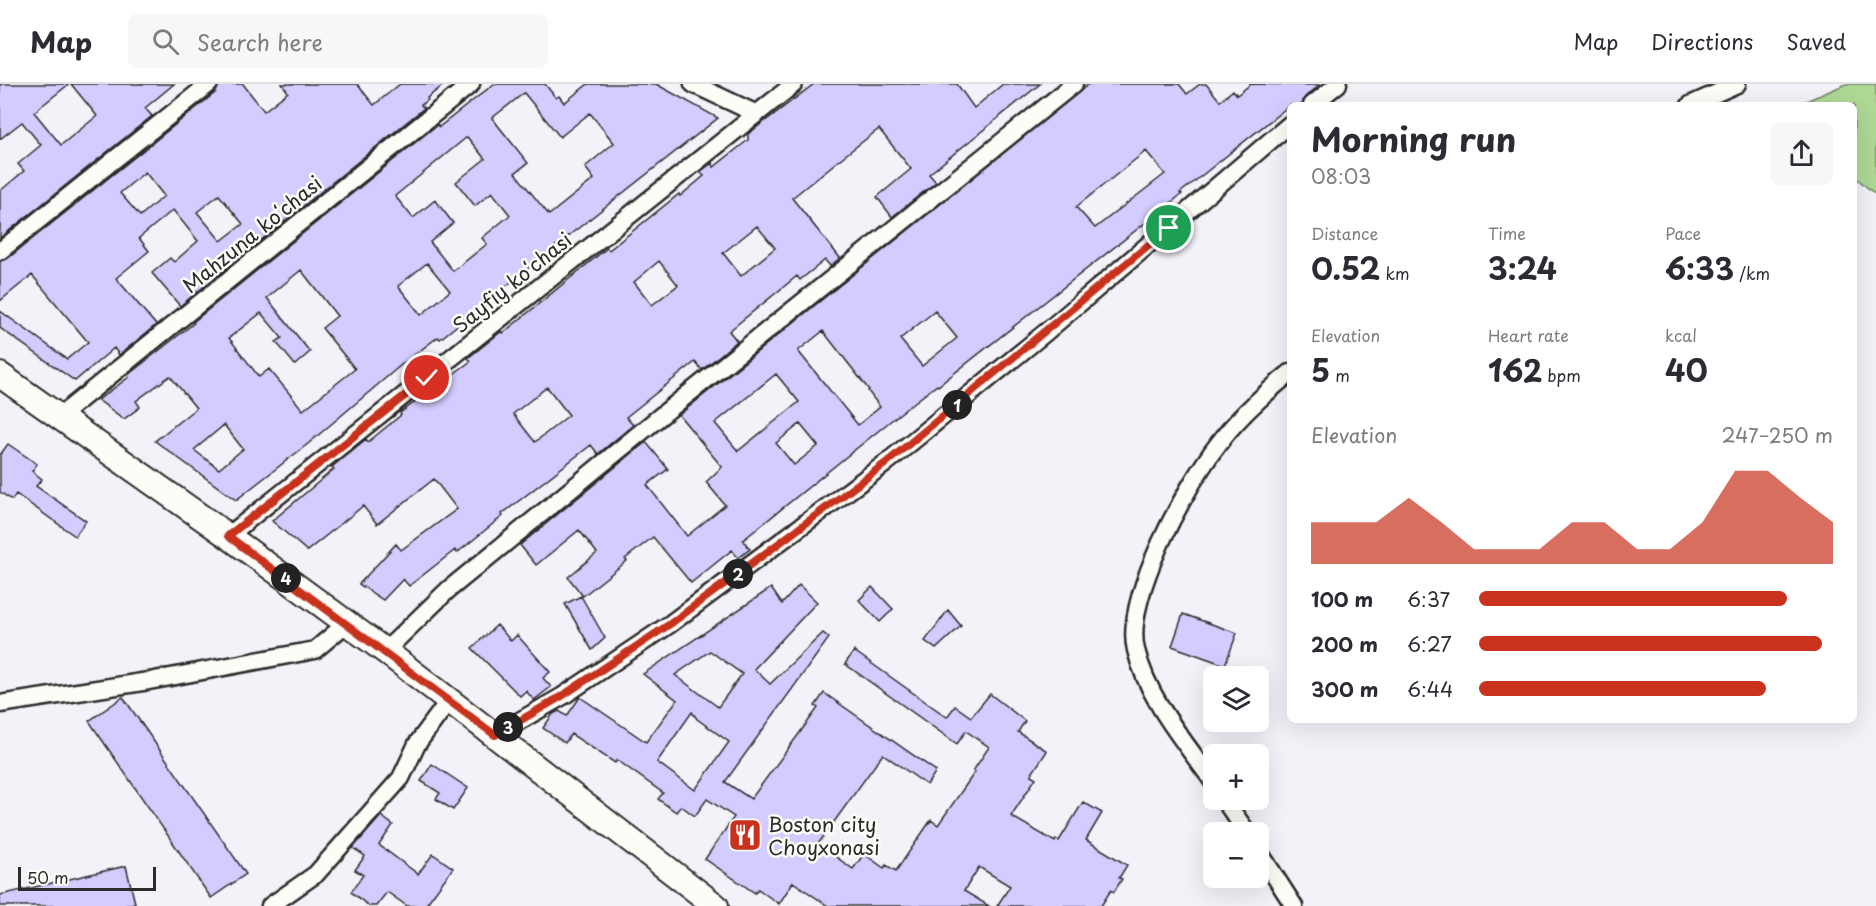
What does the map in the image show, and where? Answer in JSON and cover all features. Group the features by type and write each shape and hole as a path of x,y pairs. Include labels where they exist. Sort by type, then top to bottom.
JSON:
{"main road":[{"path":"0,375 228,536 450,699 717,906"}],"street":[{"path":"0,251 209,84"},
{"name":"Mahzuna koʻchasi","path":"60,416 471,84"},
{"path":"693,84 757,114"},
{"name":"Sayfiy koʻchasi","path":"228,536 794,84"},
{"path":"385,651 456,582 1074,84"},
{"path":"1316,102 1338,84"},
{"path":"1697,102 1737,84"},
{"path":"495,735 562,696 670,624 886,463 1055,324 1287,127"},
{"path":"1203,767 1155,699 1142,674 1133,632 1136,613 1141,591 1159,548 1184,498 1218,444 1240,418 1287,376"},
{"path":"0,704 149,681 315,650 347,623"},
{"path":"270,906 316,874 401,778 417,744 450,699"},
{"path":"1269,867 1294,906"}],"green space":[{"path":"1846,84 1876,84 1876,195 1857,179 1857,102 1804,102"}],"building":[{"path":"0,84 69,84 34,112 61,145 97,116 71,84 174,84 145,108 152,116 0,238 0,191 24,171 18,164 41,145 22,122 0,139"},
{"path":"219,84 243,84 264,111 288,92 282,84 357,84 374,105 400,84 445,84 427,98 428,100 421,105 424,108 180,306 152,273 170,258 174,262 198,241 173,210 139,238 149,251 116,278 156,325 119,355 114,348 75,381 0,328 0,311 67,359 88,342 32,275 0,301 0,261 7,259 216,92","holes":["145,172 164,196 140,216 120,193","219,195 243,224 221,241 197,212"]},
{"path":"494,84 545,84 556,98 559,96 564,103 588,84 656,84 718,118 548,252 552,256 541,265 537,261 440,339 438,337 401,365 309,443 236,500 155,441 196,408 170,376 136,401 140,407 124,419 98,400 437,125 439,127","holes":["524,93 560,137 590,113 614,143 585,167 594,179 549,215 515,173 528,163 492,118","467,137 485,159 456,182 475,206 492,192 510,215 482,238 487,244 453,271 430,242 453,223 435,200 413,218 395,196","427,263 450,291 421,315 398,286","301,270 337,316 322,328 355,369 303,410 269,369 259,377 229,338 261,313 282,338 276,342 295,365 310,352 267,298","224,425 243,449 219,469 194,450"]},
{"path":"814,84 957,84 974,108 1003,84 1040,84 929,174 936,182 892,217 877,197 911,169 879,129 844,156 792,198 840,258 830,266 825,260 800,280 797,276 729,331 737,341 702,370 695,362 626,417 633,425 598,454 591,445 502,514 503,516 457,553 455,550 409,586 403,579 383,600 359,584 396,544 401,550 457,509 434,479 377,524 363,506 307,551 272,521 366,439 368,442 401,415 400,413 471,361 468,358 502,331 503,333 607,248 609,250 679,194 680,196 704,176 700,172 712,163 714,167 748,140 748,134","holes":["757,226 775,248 741,276 723,253","659,261 678,285 652,305 634,282","547,387 569,415 535,442 513,414"]},
{"path":"1089,84 1179,84 1187,94 1200,84 1206,84 1220,101 1233,90 1237,95 1251,84 1320,85 1305,97 1303,102 1287,102 1287,107 1180,193 1182,194 903,411 743,540 750,549 738,558 732,550 691,583 653,537 583,596 568,577 597,553 579,530 536,565 520,545 646,442 668,469 647,485 687,536 725,505 706,482 722,467 679,415","holes":["1146,151 1165,174 1095,228 1076,207","935,311 957,338 922,366 900,339","823,331 880,407 858,425 798,351","776,374 799,402 738,451 715,423","800,424 818,446 794,465 776,443"]},
{"path":"8,444 37,464 32,471 42,479 36,486 86,521 75,536 16,494 12,500 0,492 0,455"},
{"path":"799,585 817,602 754,669 770,684 823,633 829,638 725,782 751,799 818,708 815,706 824,693 936,771 927,785 883,754 818,844 853,869 864,854 884,868 886,865 896,871 931,820 938,825 975,772 973,771 989,747 966,731 957,744 845,664 854,651 947,717 955,706 971,717 990,694 1025,721 1018,732 1047,751 1031,775 1036,778 1011,816 1055,842 1056,839 1059,841 1083,802 1102,813 1086,840 1127,865 1114,892 1111,890 1101,906 997,906 1010,886 979,867 964,891 989,906 828,906 793,882 779,904 758,889 755,893 705,859 734,817 707,799 695,816 681,806 676,812 658,799 663,793 617,760 615,763 571,734 565,743 543,728 553,714 559,711 567,716 580,697 646,742 677,700 643,674 771,588 782,604","holes":["710,651 742,674 718,707 675,675","692,712 697,719 729,742 695,790 657,762"]},
{"path":"872,587 893,609 880,622 859,600"},
{"path":"581,596 605,638 592,650 565,604"},
{"path":"948,610 961,626 936,649 925,641"},
{"path":"1183,614 1237,633 1225,665 1172,646"},
{"path":"497,625 511,641 517,635 550,672 543,678 551,687 534,700 526,691 520,696 472,648"},
{"path":"123,697 246,874 211,898 89,721"},
{"path":"432,764 468,788 453,810 436,799 440,793 421,781"},
{"path":"381,816 393,825 379,845 418,874 433,854 453,868 425,906 407,906 387,892 376,906 369,906 351,892 363,875 355,870 365,856 353,848"},
{"path":"126,866 135,903 123,906 0,906 0,895"}],"place":[{"name":"Boston city Choyxonasi","path":"745,835"}],"route":[{"path":"427,378 228,536 495,735 562,696 670,624 886,463 1169,228"}]}
